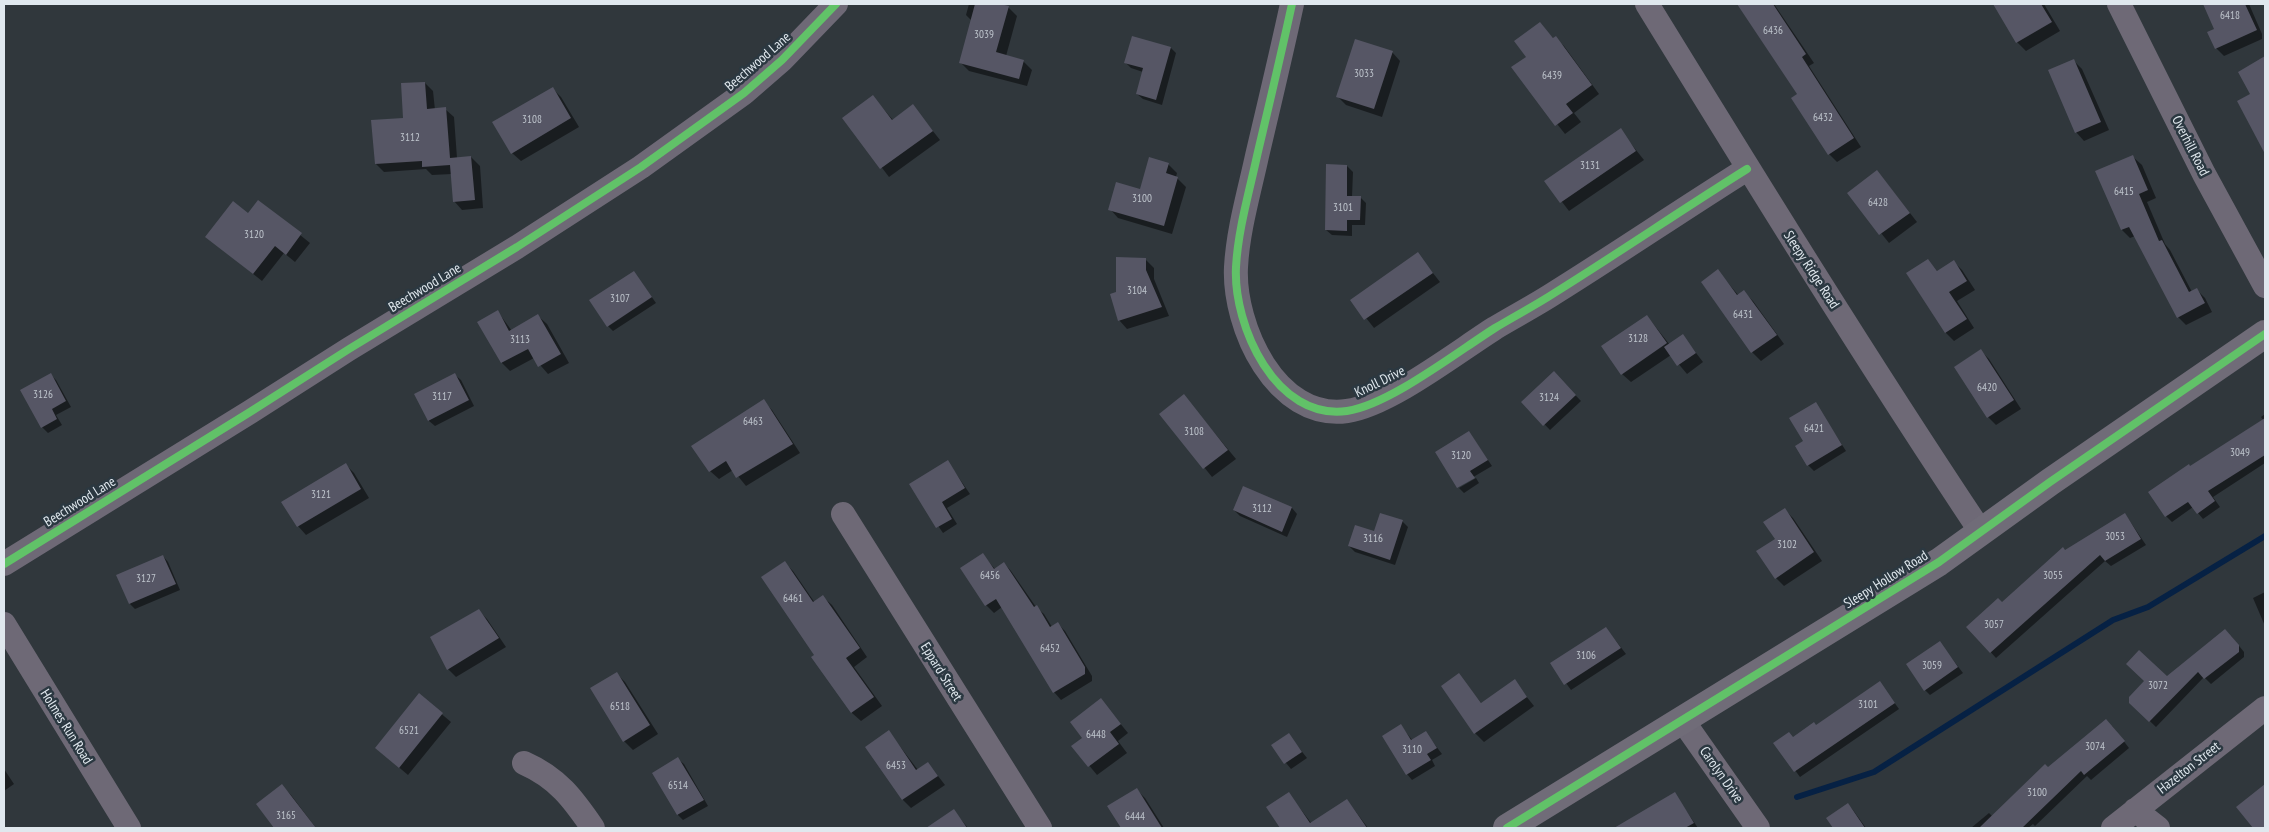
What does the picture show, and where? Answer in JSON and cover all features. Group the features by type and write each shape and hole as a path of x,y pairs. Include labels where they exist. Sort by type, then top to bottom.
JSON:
{"main road":[{"name":"Sleepy Hollow Road","path":"1507,828 1683,722 1939,562 2265,334"}],"street":[{"name":"Beechwood Lane","path":"4,564 348,349 516,247 641,167 744,93 782,60 836,4"},
{"name":"Knoll Drive","path":"1292,4 1240,231 1236,270 1239,302 1247,331 1256,352 1274,380 1288,395 1314,408 1329,411 1346,411 1368,405 1403,386 1554,293 1747,169"},
{"name":"Sleepy Ridge Road","path":"1647,4 1820,285 1858,340 1901,412 1982,532"},
{"name":"Overhill Road","path":"2119,4 2204,174 2265,286"},
{"name":"Eppard Street","path":"843,514 1040,828"},
{"name":"Holmes Run Road","path":"4,624 129,828"},
{"name":"Hazelton Street","path":"2113,828 2265,708"},
{"name":"Carolyn Drive","path":"1683,722 1758,828"},
{"path":"524,763 555,780 572,798 593,828"},
{"path":"2135,810 2158,828"}],"building":[{"path":"975,4 1009,6 996,52 1024,60 1019,79 959,63"},
{"path":"1737,4 1773,4 1806,54 1802,57 1854,138 1828,155 1791,98 1797,94"},
{"path":"1993,4 2041,4 2052,22 2016,43"},
{"path":"2203,4 2245,4 2257,30 2215,49 2207,32 2214,29"},
{"path":"1540,22 1553,38 1556,36 1592,85 1566,104 1573,113 1555,126 1511,67 1526,57 1514,41"},
{"path":"1132,36 1171,47 1156,100 1136,94 1143,68 1124,63"},
{"path":"1355,39 1393,51 1374,109 1336,97"},
{"path":"2265,56 2265,154 2237,101 2250,94 2238,72"},
{"path":"2074,59 2101,122 2075,133 2048,70"},
{"path":"425,82 427,109 446,107 450,158 471,156 475,200 453,202 450,165 422,167 422,161 375,164 371,120 403,118 401,83"},
{"path":"553,87 571,118 511,154 492,122"},
{"path":"873,95 892,120 913,104 933,131 880,169 842,118"},
{"path":"1621,128 1636,151 1560,203 1544,181"},
{"path":"2133,155 2148,190 2139,194 2159,241 2162,240 2189,292 2197,288 2205,303 2177,318 2129,227 2121,230 2095,171"},
{"path":"1149,157 1169,163 1166,173 1178,177 1164,226 1108,210 1116,182 1140,189"},
{"path":"1326,164 1347,165 1347,196 1361,196 1360,220 1347,220 1347,231 1325,230"},
{"path":"1877,170 1910,213 1879,235 1847,193"},
{"path":"258,200 302,233 286,255 275,246 253,274 205,237 233,201 248,213"},
{"path":"1418,252 1433,273 1364,320 1350,300"},
{"path":"1116,257 1146,258 1146,270 1162,307 1118,321 1110,294 1116,292"},
{"path":"1928,259 1937,271 1954,260 1967,281 1949,292 1967,319 1945,333 1906,273"},
{"path":"1718,269 1737,295 1744,290 1777,335 1751,353 1701,282"},
{"path":"634,271 652,297 607,327 589,300"},
{"path":"498,310 509,331 538,314 561,354 538,367 528,349 501,363 477,322"},
{"path":"1647,315 1667,343 1621,375 1601,346"},
{"path":"1683,334 1696,353 1677,366 1664,347"},
{"path":"1981,349 2014,400 1987,418 1954,367"},
{"path":"1554,371 1576,395 1543,426 1521,402"},
{"path":"51,373 66,401 52,409 57,419 41,428 20,390"},
{"path":"455,373 469,400 428,421 414,394"},
{"path":"1184,394 1228,450 1203,469 1159,414"},
{"path":"764,399 793,444 736,478 726,461 709,472 691,446"},
{"path":"1816,402 1842,445 1807,466 1795,446 1803,441 1789,418"},
{"path":"2265,418 2265,455 2208,491 2215,501 2197,514 2188,502 2165,517 2148,492 2189,464 2190,466"},
{"path":"1469,431 1488,460 1470,471 1475,478 1457,488 1435,452"},
{"path":"948,460 965,488 942,502 952,519 936,528 909,484"},
{"path":"346,463 361,489 297,527 281,502"},
{"path":"1243,486 1292,507 1282,532 1233,510"},
{"path":"1785,508 1814,552 1775,579 1756,551 1775,539 1763,522"},
{"path":"1380,513 1403,520 1390,560 1348,546 1355,525 1374,531"},
{"path":"2125,513 2141,539 2105,561 2100,555 1990,653 1966,627 1998,598 2002,602 2063,547 2065,550"},
{"path":"983,553 994,569 1004,562 1034,607 1037,605 1050,627 1058,622 1085,667 1085,674 1053,693 996,599 985,606 960,568"},
{"path":"163,555 176,584 129,604 116,575"},
{"path":"785,561 813,602 823,595 860,648 846,658 874,697 851,713 811,657 814,655 761,577"},
{"path":"479,609 499,638 447,670 430,637"},
{"path":"1606,627 1621,648 1564,685 1550,663"},
{"path":"2225,629 2239,645 2239,652 2204,679 2198,672 2149,722 2129,703 2129,697 2144,681 2126,664 2139,650 2167,676"},
{"path":"1940,641 1958,667 1924,691 1906,664"},
{"path":"617,672 650,725 623,742 590,688"},
{"path":"1459,673 1481,703 1515,679 1527,697 1474,734 1441,686"},
{"path":"1880,681 1895,703 1794,772 1773,743 1789,732 1793,737 1814,722 1816,725"},
{"path":"419,693 443,713 399,768 375,748"},
{"path":"1101,698 1121,724 1110,732 1119,744 1088,767 1071,746 1082,738 1070,722"},
{"path":"2106,719 2125,741 2084,775 2081,771 2022,828 1979,828 2045,764 2048,767"},
{"path":"1401,724 1411,740 1426,731 1437,748 1427,754 1431,760 1406,775 1382,736"},
{"path":"889,730 916,770 928,762 938,776 902,800 865,747"},
{"path":"1289,733 1302,752 1284,764 1271,745"},
{"path":"678,757 704,800 677,815 652,773"},
{"path":"282,784 316,828 274,828 256,804"},
{"path":"2265,784 2265,828 2253,828 2236,807"},
{"path":"1137,788 1162,828 1121,828 1107,806"},
{"path":"1289,792 1310,823 1347,799 1367,828 1280,828 1266,807"},
{"path":"1675,792 1694,823 1685,828 1614,828"},
{"path":"1848,803 1865,828 1833,828 1826,818"},
{"path":"954,809 967,828 926,828"}],"waterway":[{"path":"1797,797 1874,772 2113,620 2148,607 2265,536"}],"cycle path":[{"path":"4,564 349,349 517,247 641,167 744,93 782,60 836,4"},
{"path":"1292,4 1241,225 1236,267 1237,291 1242,316 1251,341 1264,365 1280,385 1299,401 1322,410 1347,411 1364,407 1402,388 1495,328 1580,277 1747,169"},
{"path":"1507,828 1939,562 2050,482 2265,334"}]}
